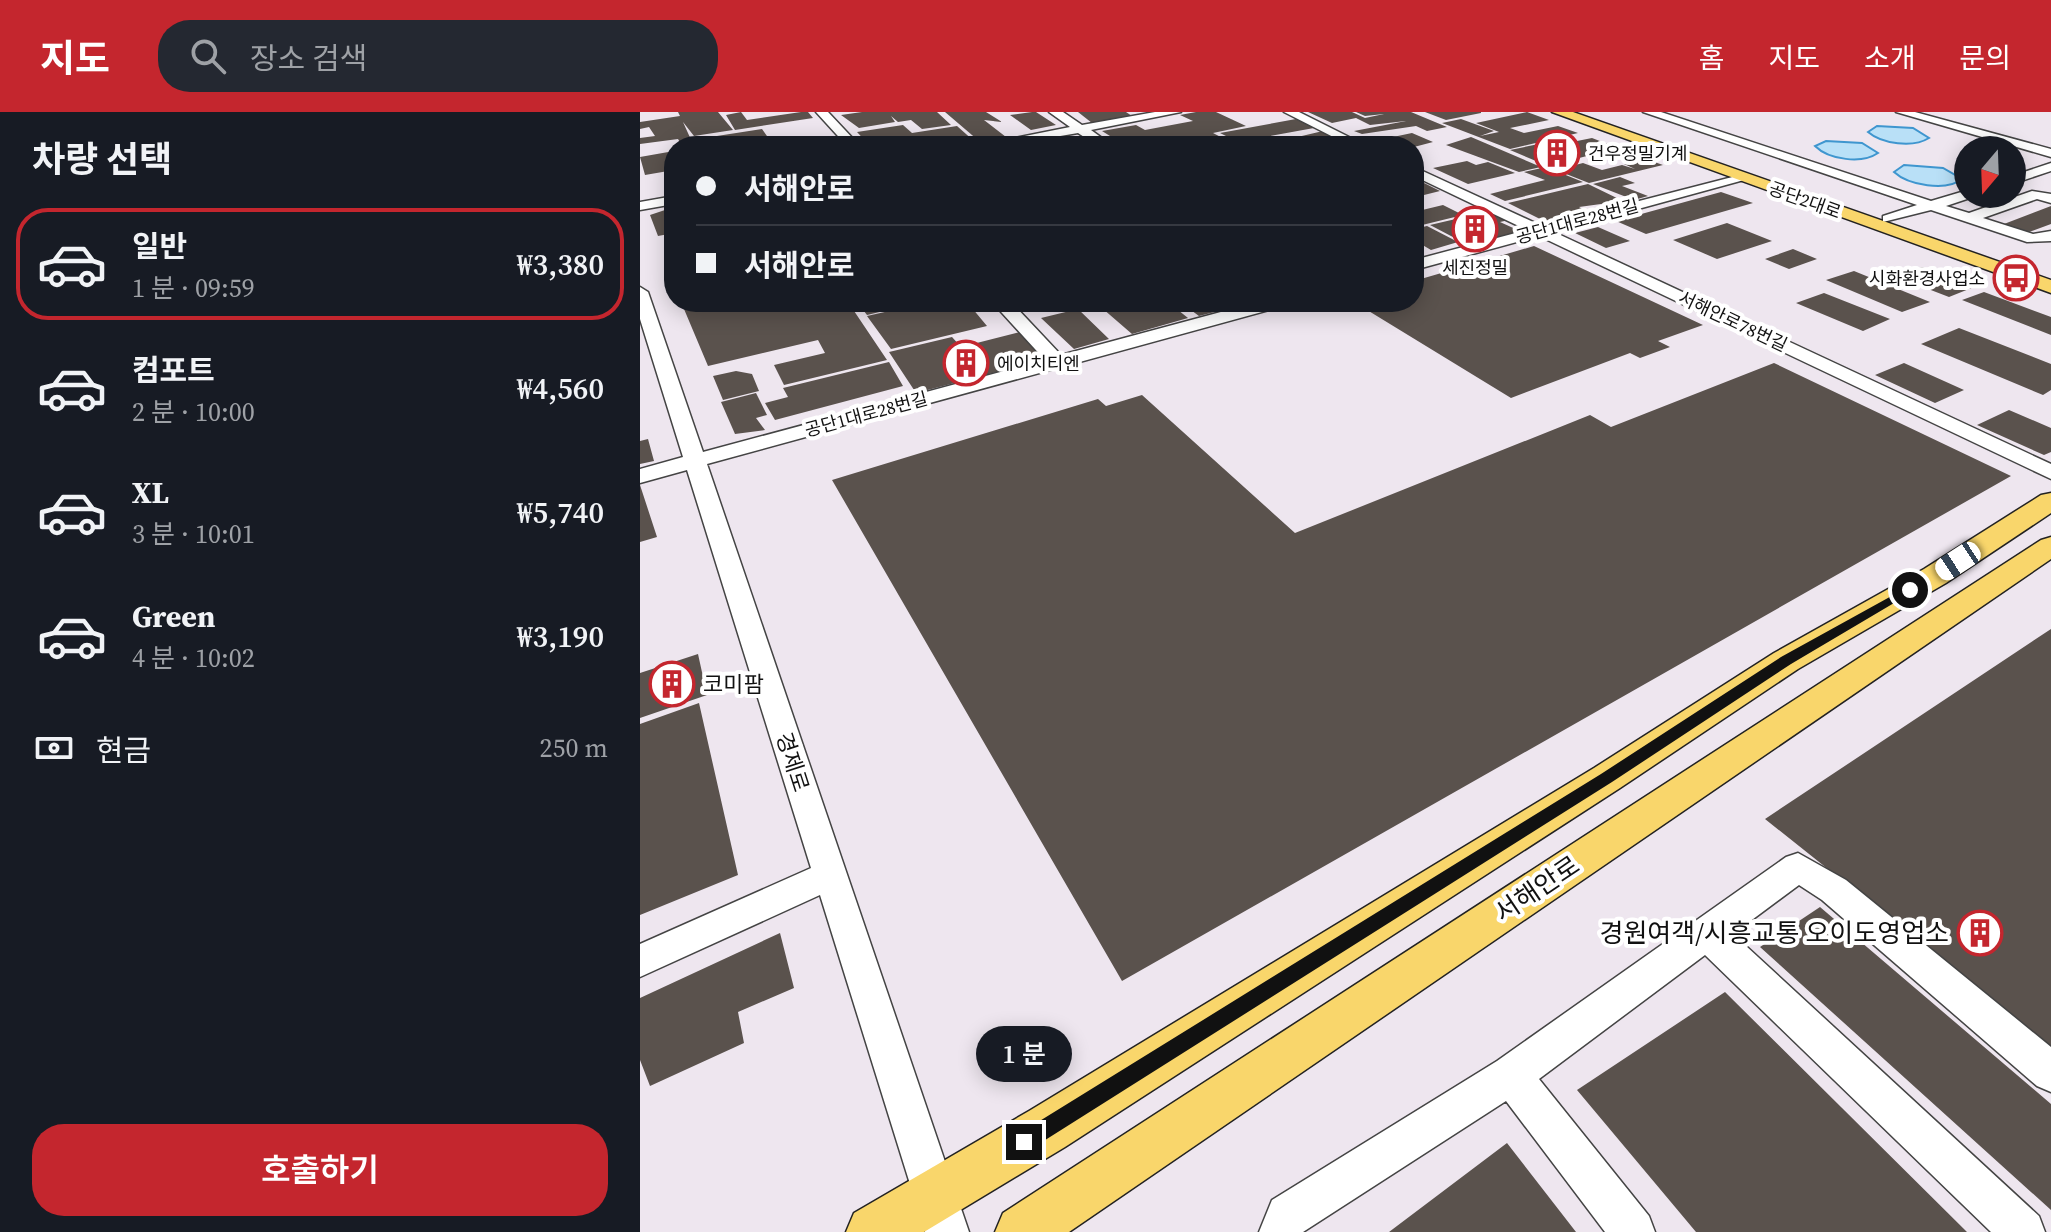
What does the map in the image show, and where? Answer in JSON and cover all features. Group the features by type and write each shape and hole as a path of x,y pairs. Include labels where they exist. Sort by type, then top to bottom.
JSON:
{"main road":[{"name":"공단2대로","path":"1559,112 1888,219 2051,276"},
{"name":"공단2대로","path":"1580,112 2051,287"},
{"path":"873,1232 941,1214 1786,661 1935,576 2051,501"},
{"name":"서해안로","path":"1022,1232 2051,546"}],"street":[{"path":"822,112 845,136"},
{"path":"1055,112 1091,136"},
{"path":"1039,136 1175,112"},
{"path":"1290,112 1340,136"},
{"path":"1649,112 2032,239 2051,236"},
{"path":"1902,112 2051,153"},
{"path":"2026,176 2049,169"},
{"name":"공단1대로28번길","path":"1424,262 1746,175"},
{"name":"서해안로78번길","path":"1424,176 2051,472"},
{"path":"1969,218 2037,194 2051,199"},
{"path":"1888,219 1954,198"},
{"path":"640,206 664,202"},
{"name":"경제로","path":"640,292 941,1214"},
{"path":"1010,312 1057,362"},
{"name":"공단1대로28번길","path":"640,476 1241,312"},
{"path":"1281,1232 1287,1215 1511,1075 1798,867 1834,890 2051,1072"},
{"path":"640,961 830,875"},
{"path":"1707,933 2023,1232"},
{"path":"1511,1075 1633,1232"}],"shaded area":[{"path":"640,112 2051,112 2051,1232 640,1232"}],"water":[{"path":"1877,126 1913,128 1929,138 1906,144 1889,142 1868,132"},
{"path":"1826,141 1862,143 1878,153 1863,159 1828,155 1815,146"},
{"path":"1904,165 1943,168 1954,174 1954,183 1927,185 1900,177 1894,172"}],"building":[{"path":"678,112 718,112 733,130 694,136 683,122 689,136 664,136 664,141 640,144 640,138 655,136 649,127 640,129 640,122 680,116"},
{"path":"741,112 747,120 801,112 808,112 813,118 735,130 726,115"},
{"path":"937,112 951,125 922,129 911,120 898,122 891,116 895,122 859,128 841,115"},
{"path":"945,112 986,112 1002,122 984,120 1005,136 973,136"},
{"path":"1036,112 1056,125 1031,130 1010,115"},
{"path":"1078,112 1126,112 1132,116 1092,123"},
{"path":"1216,112 1246,126 1213,133 1219,136 1110,136 1102,131 1136,125 1145,130 1193,121 1180,115"},
{"path":"1308,112 1352,112 1365,118 1384,114 1365,116 1356,112 1411,112 1447,127 1427,131 1416,126 1362,134 1354,131 1406,121 1370,125 1356,118 1332,123"},
{"path":"1425,112 1481,112 1481,113 1446,120"},
{"path":"1527,112 1549,120 1510,128 1524,133 1558,126 1578,133 1510,149 1442,123 1461,119 1494,131 1480,136 1499,132 1476,123"},
{"path":"1296,119 1314,128 1271,136 1226,136 1220,133"},
{"path":"903,125 912,133 957,126 968,136 861,136 857,132"},
{"path":"762,129 767,136 717,136"},
{"path":"1323,131 1333,136 1302,136"},
{"path":"1471,137 1541,167 1519,172 1446,145"},
{"name":"건우정밀기계","path":"1592,138 1618,148 1548,166 1510,150 1563,139 1572,142"},
{"path":"664,153 664,172 645,175 640,157"},
{"path":"1646,159 1663,165 1589,183 1556,170 1583,163 1602,170 1622,165 1635,169 1624,164"},
{"path":"1467,161 1476,165 1488,162 1515,173 1468,184 1433,168"},
{"path":"1546,167 1583,182 1505,201 1490,194 1545,180 1524,172"},
{"path":"1620,177 1635,183 1622,186 1648,196 1634,200 1593,184"},
{"path":"1424,183 1440,191 1424,195"},
{"path":"1588,184 1623,201 1579,207 1588,212 1554,221 1544,221 1508,203"},
{"path":"1721,192 1753,203 1646,234 1616,221"},
{"path":"1443,205 1463,215 1424,225 1424,210"},
{"path":"2051,206 2051,224 2029,232 2004,224"},
{"path":"664,210 664,235 658,236 650,215"},
{"name":"세진정밀","path":"1490,211 1509,220 1500,222 1522,232 1470,246 1430,225"},
{"path":"1727,223 1772,241 1717,259 1673,240"},
{"path":"1424,227 1458,242 1431,250 1424,246"},
{"path":"1598,227 1630,241 1606,248 1575,233"},
{"path":"1534,246 1703,325 1658,341 1670,347 1640,358 1630,353 1511,398 1370,312 1424,312 1424,278"},
{"path":"1793,249 1817,259 1789,269 1765,259"},
{"path":"1922,267 1974,287 1949,297 1897,277"},
{"path":"1854,271 1930,302 1902,312 1826,280"},
{"path":"1984,292 2051,317 2051,335 1962,300"},
{"path":"1824,293 1890,319 1863,331 1796,303"},
{"path":"685,312 855,312 887,360 784,385 774,365 825,353 818,340 708,366"},
{"path":"885,312 975,312 987,326 891,349 867,316"},
{"path":"1081,312 1109,339 1074,349 1041,318"},
{"path":"1107,312 1180,312 1188,318 1132,334"},
{"path":"1194,312 1214,312 1199,316"},
{"path":"1959,328 2051,364 2051,390 2043,395 1921,344"},
{"name":"에이치티엔","path":"1020,332 1040,354 1035,362 916,393 889,352 952,337 961,347"},
{"path":"889,362 903,386 775,420 765,403 788,397 783,388"},
{"path":"1774,363 2011,476 1122,981 832,480 1098,399 1106,406 1142,395 1295,533 1590,415 1611,427"},
{"path":"1904,363 1964,390 1935,403 1875,375"},
{"path":"736,371 752,374 759,391 723,400 713,376"},
{"path":"756,393 767,415 756,418 765,430 735,434 721,402"},
{"path":"2009,410 2051,428 2051,452 2044,455 1977,425"},
{"path":"648,439 654,461 640,464 640,441"},
{"path":"640,485 657,537 640,542"},
{"name":"경원여객/시흥교통 오이도영업소","path":"2051,629 2051,1047 1765,819"},
{"name":"코미팜","path":"698,654 707,695 640,718 640,673"},
{"path":"699,703 738,875 640,915 640,724"},
{"path":"1820,907 2051,1104 2051,1210 1760,947"},
{"path":"780,933 794,988 738,1012 744,1043 650,1086 640,1060 640,998"},
{"path":"1725,992 1967,1232 1696,1232 1577,1090"},
{"path":"1507,1143 1576,1232 1389,1232"}],"place":[{"name":"건우정밀기계","path":"1557,153"},
{"name":"세진정밀","path":"1475,229"},
{"name":"시화환경사업소","path":"2016,278"},
{"name":"에이치티엔","path":"966,363"},
{"name":"코미팜","path":"672,684"},
{"name":"경원여객/시흥교통 오이도영업소","path":"1980,933"}],"route":[{"path":"1024,1142 1607,778 1786,661 1910,590"}]}
